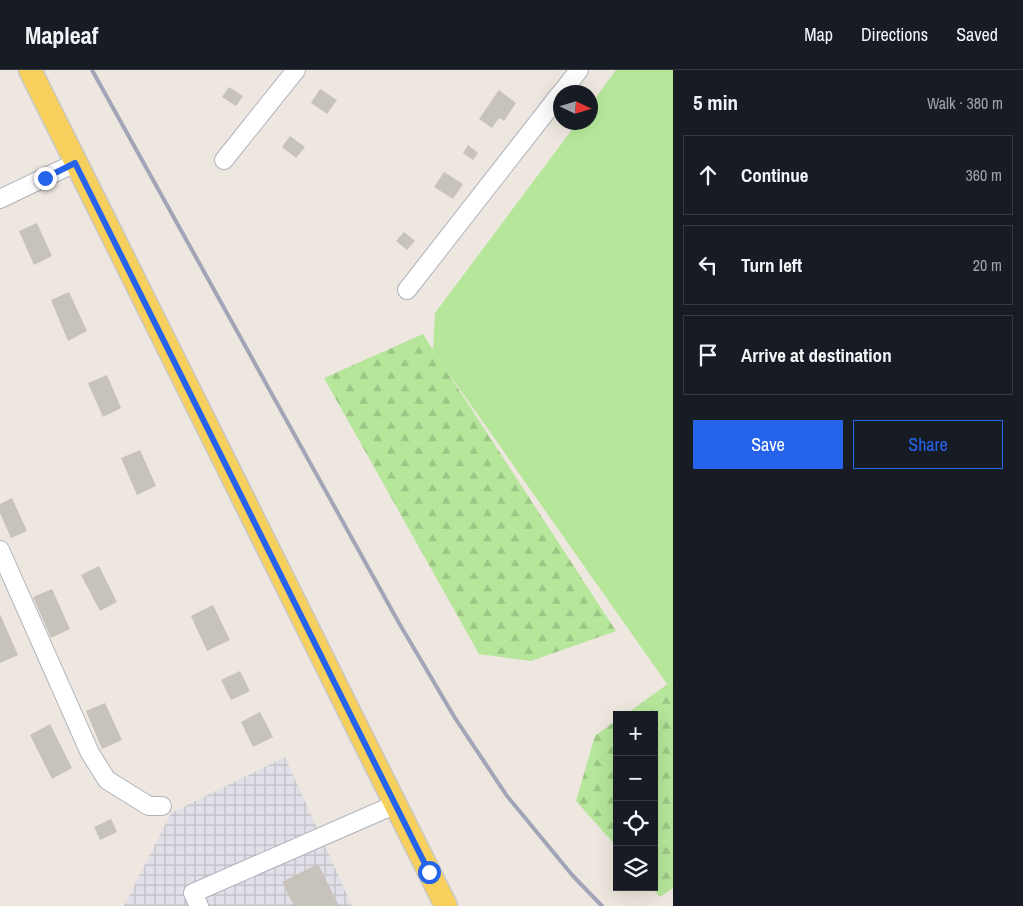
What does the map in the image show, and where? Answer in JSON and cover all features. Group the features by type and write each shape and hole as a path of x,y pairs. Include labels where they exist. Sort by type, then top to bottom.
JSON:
{"main road":[{"path":"30,70 394,805 446,906"}],"street":[{"path":"224,160 296,70"},
{"path":"567,85 578,70"},
{"path":"406,290 553,103"},
{"path":"0,199 75,163"},
{"path":"0,550 90,754 107,780 149,806 162,806"},
{"path":"199,906 193,893 394,805"}],"shaded area":[{"path":"285,757 352,906 124,906 171,813"}],"green space":[{"path":"616,70 673,70 673,680 667,684 433,351 435,313 572,130 598,130 598,94"},
{"path":"423,334 616,631 531,661 479,654 324,378"},
{"path":"673,680 673,888 660,897 655,891 658,891 658,711 630,711"},
{"path":"613,723 613,843 576,801 595,736"}],"building":[{"path":"229,87 243,96 236,106 222,97"},
{"path":"320,89 337,100 327,114 311,103"},
{"path":"499,90 516,103 504,121 499,118 492,128 479,119"},
{"path":"290,136 305,147 296,158 282,147"},
{"path":"468,145 478,153 473,160 463,153"},
{"path":"444,172 463,184 453,199 434,187"},
{"path":"37,223 52,256 34,265 19,231"},
{"path":"404,232 415,241 407,250 396,241"},
{"path":"69,292 87,331 68,341 51,300"},
{"path":"107,375 121,408 103,417 88,383"},
{"path":"140,450 156,486 137,495 121,458"},
{"path":"12,498 27,531 11,538 0,513 0,504"},
{"path":"99,566 117,602 100,611 81,575"},
{"path":"52,589 70,629 51,638 33,597"},
{"path":"213,605 230,640 207,651 191,616"},
{"path":"0,614 18,655 0,663"},
{"path":"240,671 250,691 231,700 221,680"},
{"path":"105,703 122,740 102,749 86,711"},
{"path":"260,712 273,737 253,747 241,722"},
{"path":"50,724 72,768 52,779 30,735"},
{"path":"111,819 117,832 100,840 94,827"},
{"path":"318,864 339,906 294,906 282,882"}],"railway":[{"path":"92,70 399,623 455,718 507,796 573,876 602,906"}],"route":[{"path":"45,178 75,163 429,872"}]}
